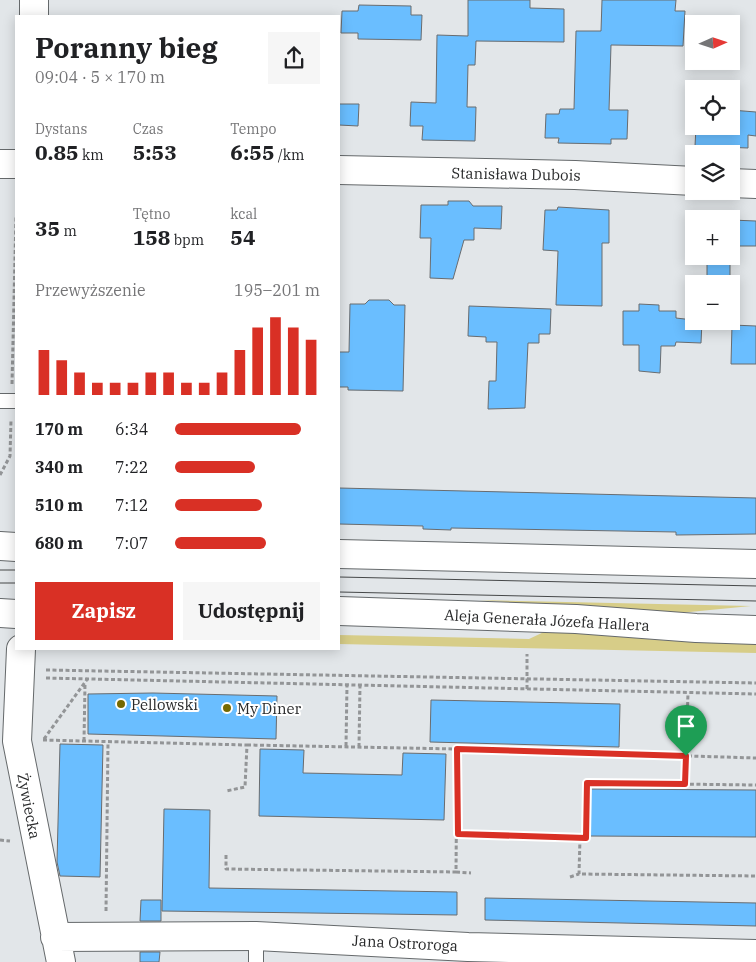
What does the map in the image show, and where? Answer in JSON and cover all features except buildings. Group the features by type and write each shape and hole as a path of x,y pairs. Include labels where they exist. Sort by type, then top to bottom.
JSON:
{"street":[{"path":"34,0 34,15"},
{"path":"0,164 15,164"},
{"name":"Stanisława Dubois","path":"340,170 574,175 685,181"},
{"path":"740,183 756,184"},
{"path":"0,546 15,547"},
{"path":"340,554 756,564"},
{"name":"Aleja Generała Józefa Hallera","path":"340,611 566,619 756,630"},
{"path":"0,614 15,614"},
{"name":"Żywiecka","path":"20,665 17,741 58,949"},
{"name":"Jana Ostroroga","path":"58,949 106,936 256,949 463,946 756,954"}],"path":[{"path":"0,475 10,456 9,401 15,243"},
{"path":"526,689 527,654"},
{"path":"20,665 526,680 756,683"},
{"path":"20,665 87,680 756,694"},
{"path":"43,740 87,680"},
{"path":"84,741 87,680"},
{"path":"346,747 347,685"},
{"path":"359,747 360,685"},
{"path":"685,784 688,693"},
{"path":"17,741 84,741 159,746 247,745 457,749 756,758"},
{"path":"106,936 108,742"},
{"path":"226,791 245,787 247,745"},
{"path":"456,872 458,834 457,749"},
{"path":"458,834 586,838 587,783 756,785"},
{"path":"579,874 580,838"},
{"path":"226,854 226,869 471,873"},
{"path":"570,877 579,874 756,876"}],"shaded area":[{"path":"479,600 751,606 669,614"},
{"path":"546,631 672,641 756,643 756,653 340,644 340,635 529,639"}],"tram line":[{"path":"0,570 15,570"},
{"path":"340,577 756,586"},
{"path":"0,583 15,583"},
{"path":"340,592 756,601"}],"place":[{"name":"Pellowski","path":"121,704"},
{"name":"My Diner","path":"227,708"}],"route":[{"path":"457,749 686,756 685,784 587,783 586,838 458,834 457,749"}]}
